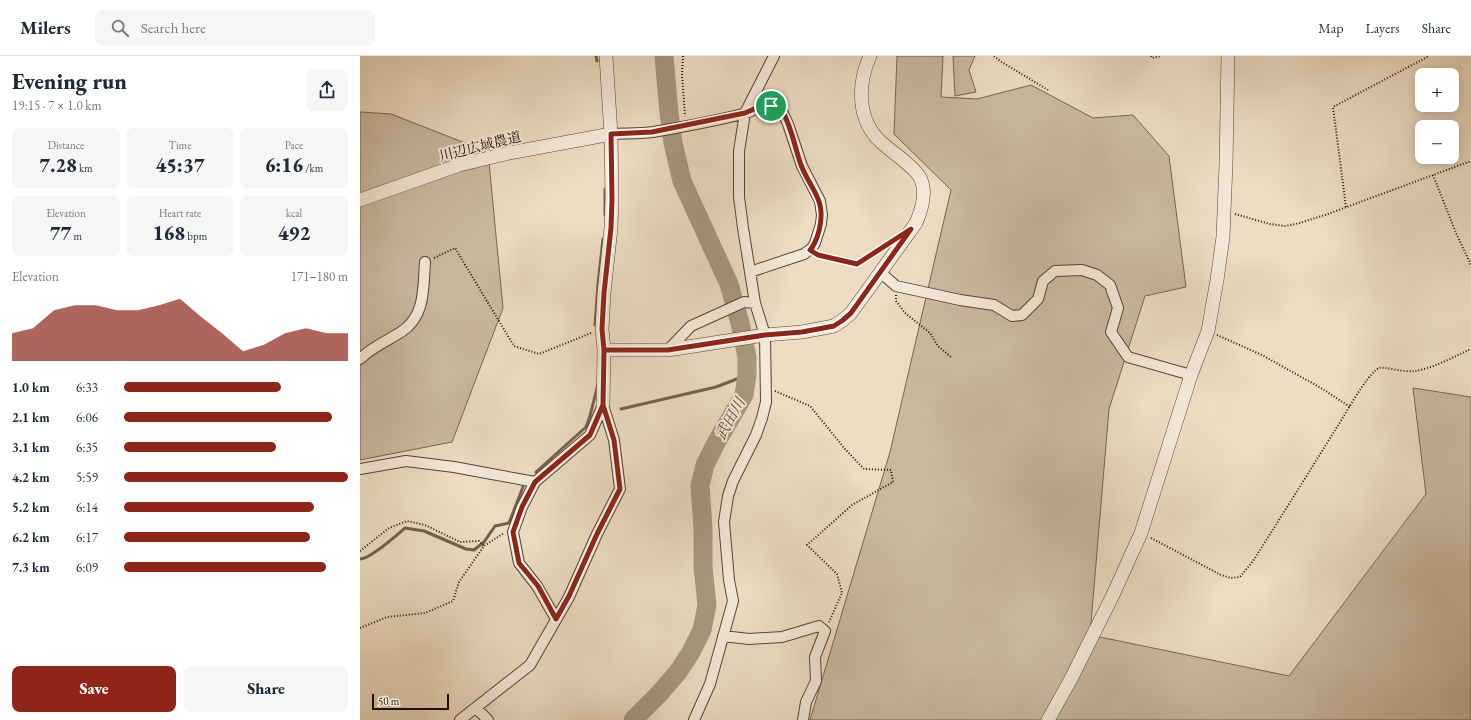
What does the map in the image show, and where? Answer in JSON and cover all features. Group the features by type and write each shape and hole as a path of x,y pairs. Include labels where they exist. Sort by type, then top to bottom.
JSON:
{"street":[{"path":"460,720 530,665 569,596 597,534 620,489 614,440 603,405 604,350 602,329 612,206 611,134 606,56"},
{"path":"694,720 710,684 733,601 729,580 724,522 728,496 733,481 756,435 766,402 766,387 760,336 739,197 738,151 745,113 774,56"},
{"path":"604,350 668,350 760,336 802,332 834,326 851,313 916,223 921,211 923,191 919,176 880,142 865,120 862,107 861,87 862,76 870,56"},
{"path":"1048,720 1112,597 1141,533 1191,375 1208,331 1217,280 1225,211 1228,56"},
{"path":"611,134 652,132 684,126 745,113 763,105 781,109 786,117 802,166 817,194 822,215 818,235 810,250 804,254 750,272"},
{"name":"川辺広域農道","path":"362,198 459,165 509,153 611,134"},
{"path":"360,359 375,346 403,331 415,319 420,309 425,262"},
{"path":"880,272 896,286 960,300 994,305 1012,316 1022,315 1038,299 1043,281 1055,271 1082,270 1097,275 1110,285 1118,308 1111,332 1128,357 1191,375"},
{"path":"668,350 692,326 744,302 755,303"},
{"path":"556,619 538,586 519,563 513,532 522,507 535,482 590,435 603,405"},
{"path":"360,469 406,461 454,467 535,482"},
{"path":"723,636 749,639 782,637 819,626 825,631 815,657 816,681 806,702 802,720"},
{"path":"476,708 488,720"}],"path":[{"path":"683,56 682,74 684,126"},
{"path":"994,56 1048,90"},
{"path":"1151,56 1152,58 1161,56"},
{"path":"1346,207 1333,107 1429,56"},
{"path":"1225,211 1270,224 1284,226 1325,215 1471,161"},
{"path":"1433,175 1471,265"},
{"path":"810,250 818,255 857,264 887,245"},
{"path":"425,262 455,248 514,346 539,354 602,329"},
{"path":"896,286 896,301 905,312 930,333 938,346 952,358"},
{"path":"1208,331 1268,358 1322,388 1350,407"},
{"path":"1141,533 1165,547 1221,575 1231,578 1240,577 1253,561 1370,377 1380,368 1384,367 1395,371 1415,371 1448,360 1471,349"},
{"path":"766,387 810,406 845,449 864,469 891,470 893,482 852,505 807,545 837,574 842,593 825,631"},
{"path":"360,551 389,528 407,521 425,525 460,542 479,541 484,546"},
{"path":"360,628 387,617 426,613 453,600 459,582 484,546 502,533 513,532"}],"shaded area":[{"path":"897,56 943,56 941,97 977,99 1031,85 1093,118 1133,115 1169,156 1186,287 1145,296 1109,409 1090,635 1289,676 1426,494 1413,388 1471,397 1471,720 810,720 890,452 951,190 894,134"},
{"path":"953,56 975,56 969,70 976,92 955,96"},
{"path":"360,112 391,114 488,152 503,308 452,442 360,460"}],"waterway":[{"path":"596,56 597,61"},
{"name":"武田川","path":"633,720 678,672 691,652 702,630 707,605 703,567 703,528 700,485 705,465 744,395 747,375 747,357 740,323 729,284 682,181 673,143 664,56"},
{"path":"605,189 605,215"},
{"path":"595,325 603,239"},
{"path":"621,409 716,387 747,375"},
{"path":"536,472 586,427 598,384"},
{"path":"360,559 377,551 405,528 424,531 466,549 474,550 484,542 495,526 509,523 523,487"}],"route":[{"path":"771,106 763,105 745,113 652,132 611,134 611,228 604,293 602,329 604,350 603,405 590,435 535,482 522,507 513,532 519,563 538,586 556,619 569,596 597,534 620,489 614,440 603,405 604,350 668,350 765,335 802,332 834,326 851,313 911,229 857,264 818,255 810,250 818,235 822,215 820,201 802,166 783,112 781,109 771,106"}]}
